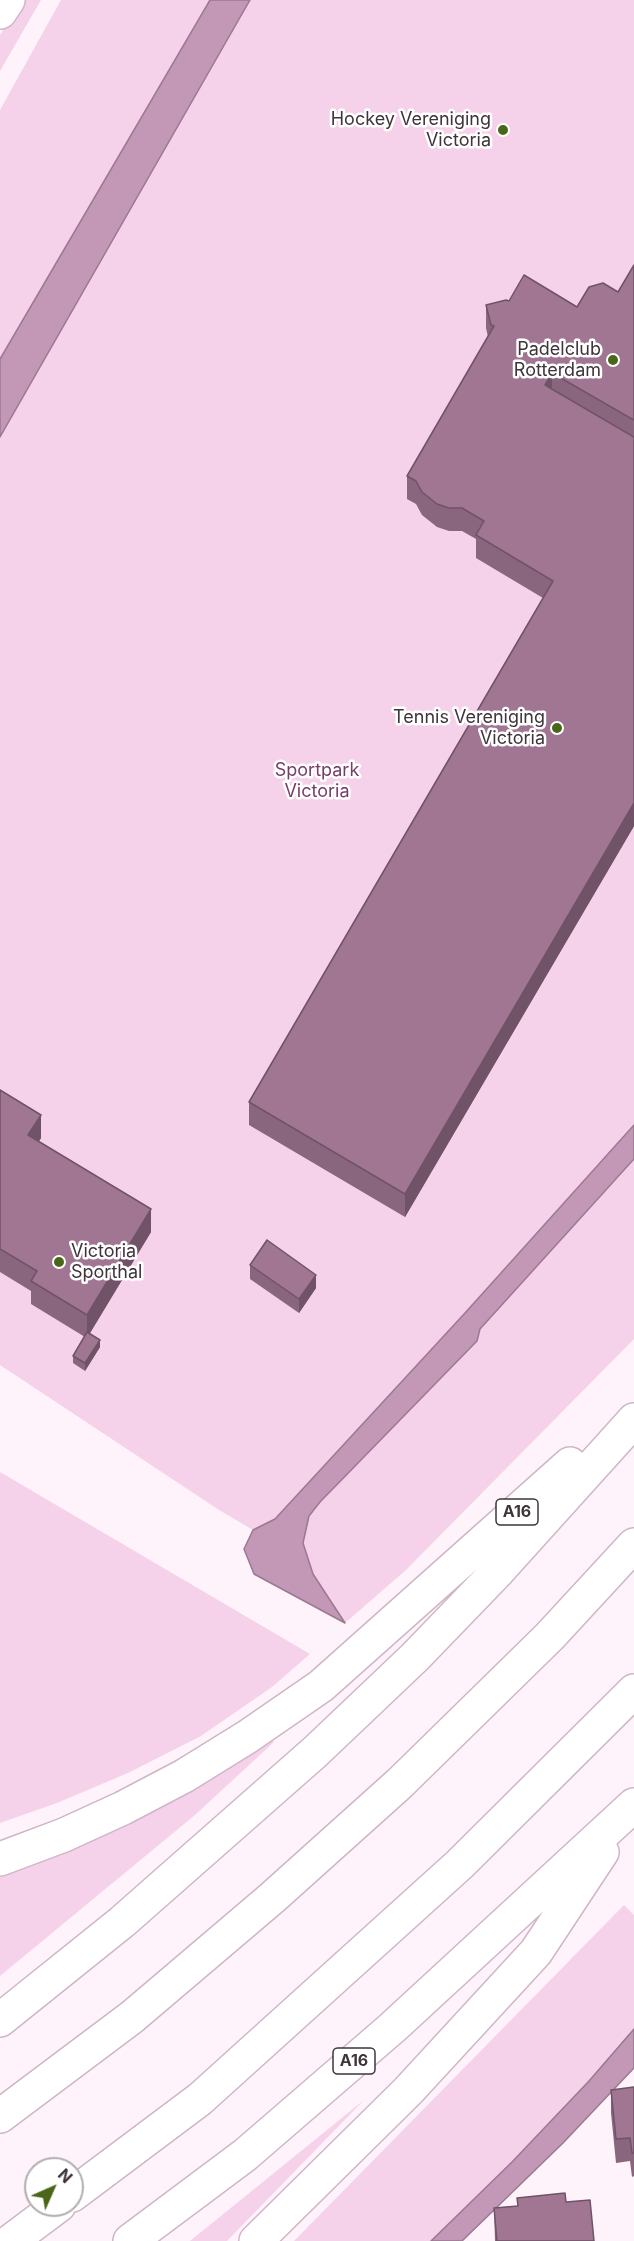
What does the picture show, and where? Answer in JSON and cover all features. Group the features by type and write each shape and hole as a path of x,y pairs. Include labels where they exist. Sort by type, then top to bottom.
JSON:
{"main road":[{"path":"0,12 8,0"},
{"name":"A16","path":"0,1859 83,1826 184,1776 321,1686 634,1407"},
{"name":"A16","path":"0,2020 122,1922 315,1752 434,1637 498,1571 634,1420"},
{"path":"0,2116 132,2017 272,1898 413,1771 550,1636 634,1545"},
{"path":"84,2186 200,2099 460,1864 634,1691"},
{"name":"A16","path":"130,2241 262,2140 575,1873 633,1806"},
{"name":"A16","path":"256,2241 408,2091 536,1952 575,1873"},
{"path":"11,2241 43,2217"}],"green space":[{"path":"21,0 41,0 0,71 0,35"},
{"path":"61,0 210,0 0,359 0,110"},
{"name":"Sportpark Victoria","path":"250,0 634,0 634,1125 275,1520 253,1530 219,1510 0,1365 0,437"},
{"path":"634,1159 634,1339 406,1570 345,1623 313,1574 303,1543 309,1516 320,1502 477,1342 480,1329"},
{"path":"0,1472 310,1654 272,1687 201,1736 128,1773 57,1803 0,1823"},
{"path":"270,1737 274,1742 195,1815 0,1976 0,1870"},
{"path":"624,1905 634,1915 634,2029 589,2081 512,2162 431,2241 294,2241"},
{"path":"364,2100 227,2241 190,2241"}],"shaded area":[{"path":"210,0 250,0 0,437 0,359"},
{"path":"634,1125 634,1159 480,1329 477,1341 309,1516 303,1543 313,1574 345,1623 254,1574 244,1549 253,1530 275,1519"},
{"path":"634,2029 634,2068 563,2143 462,2241 431,2241 512,2162 589,2081"}],"building":[{"name":"Tennis Vereniging Victoria","path":"634,265 634,420 552,373 545,385 634,437 634,803 405,1194 249,1102 553,581 476,535 484,521 462,508 449,508 437,504 422,492 416,481 407,476 494,326 491,325 486,305 509,301 524,275 577,307 589,287 603,283 618,292"},
{"path":"0,1090 41,1115 28,1135 151,1209 87,1315 31,1281 37,1271 0,1249"},
{"path":"267,1240 316,1275 299,1299 250,1265"},
{"path":"87,1332 100,1340 85,1363 73,1356"},
{"path":"634,2087 634,2153 632,2153 630,2138 616,2139 611,2090"},
{"path":"565,2193 566,2202 590,2200 594,2241 497,2241 494,2208 518,2206 517,2198"}],"place":[{"name":"Hockey Vereniging Victoria","path":"503,130"},
{"name":"Padelclub Rotterdam","path":"613,360"},
{"name":"Tennis Vereniging Victoria","path":"557,728"},
{"name":"Victoria Sporthal","path":"59,1262"}]}
